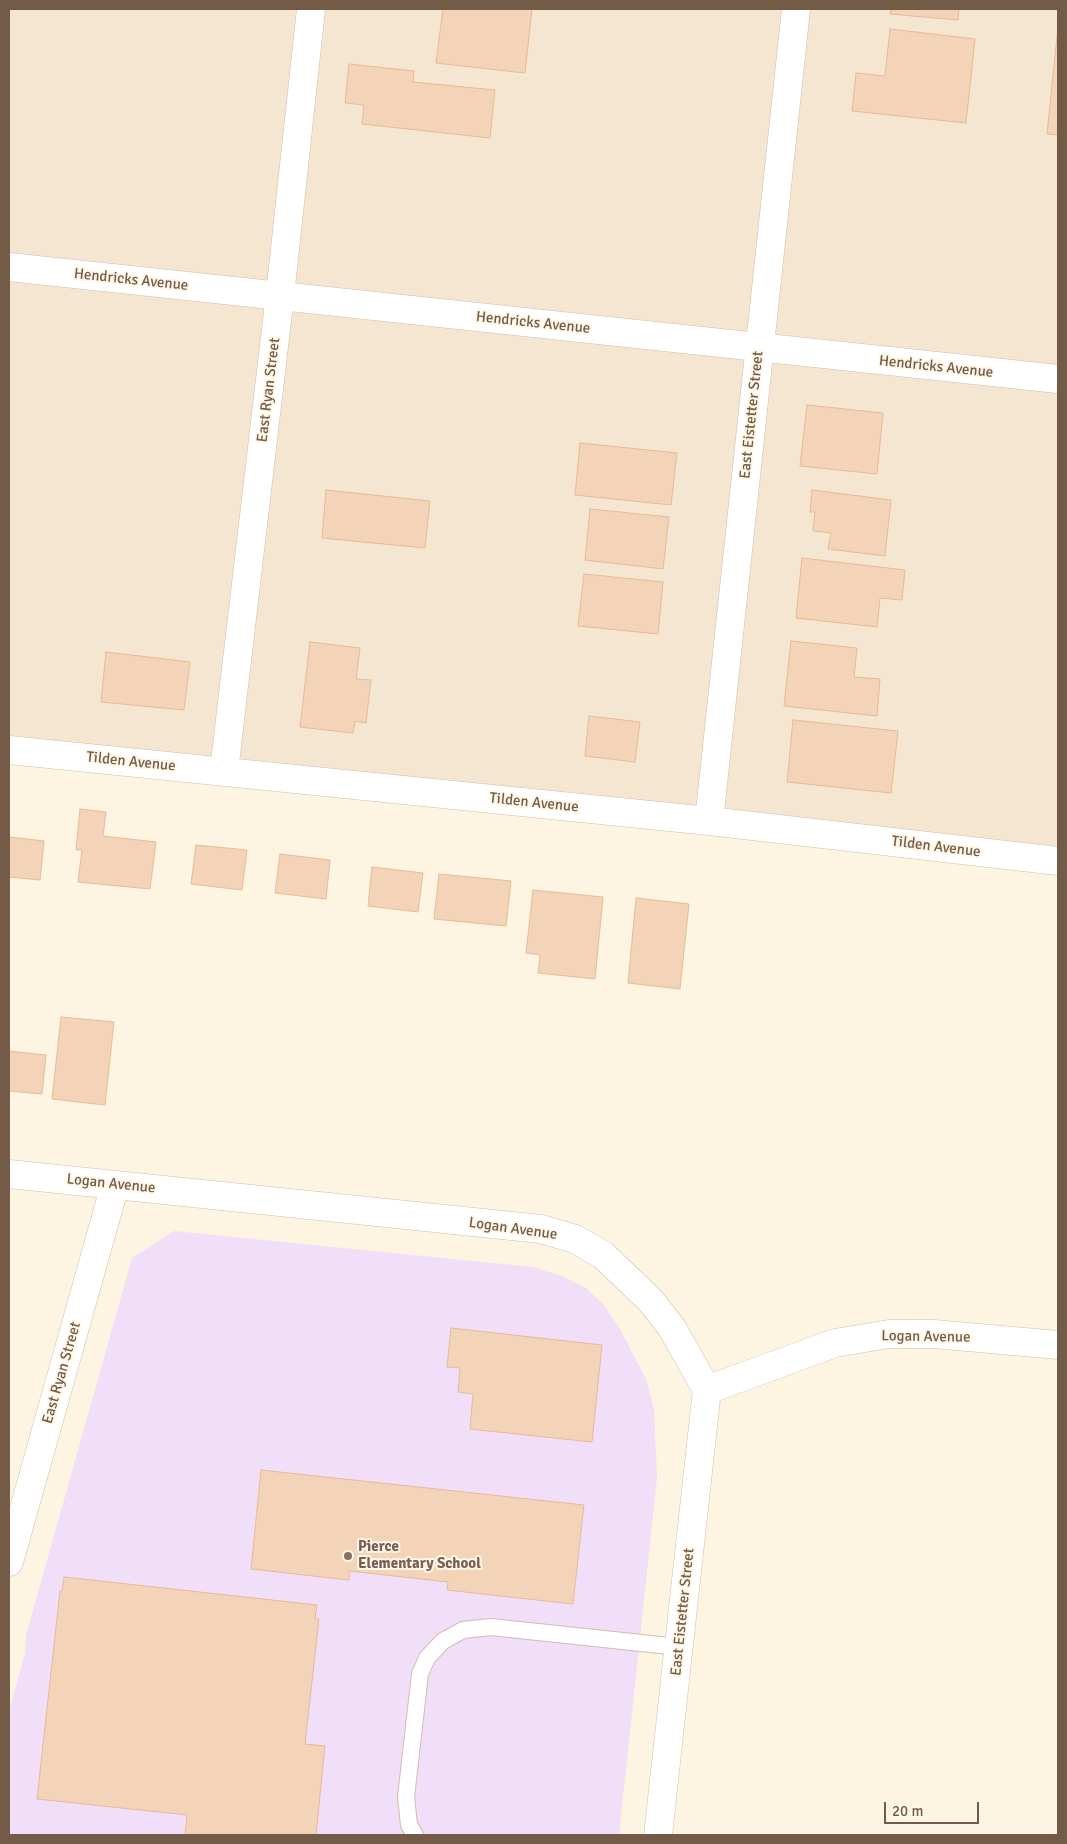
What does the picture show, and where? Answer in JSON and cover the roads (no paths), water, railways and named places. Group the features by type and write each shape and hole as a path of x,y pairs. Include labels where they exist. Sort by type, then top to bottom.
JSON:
{"street":[{"name":"East Ryan Street","path":"224,771 280,296 311,9"},
{"name":"East Eistetter Street","path":"709,820 796,9"},
{"name":"Hendricks Avenue","path":"9,267 1058,379"},
{"name":"Tilden Avenue","path":"9,750 709,820 1058,861"},
{"name":"Logan Avenue","path":"9,1174 541,1229 574,1239 604,1255 651,1300 672,1328 707,1390 835,1343 889,1334 934,1334 1058,1344"},
{"name":"East Ryan Street","path":"9,1562 115,1185"},
{"name":"East Eistetter Street","path":"658,1835 707,1390"}],"lane":[{"path":"415,1835 409,1825 406,1796 420,1674 427,1658 443,1641 463,1630 491,1627 679,1647"}],"place":[{"name":"Pierce Elementary School","path":"348,1556"}]}
